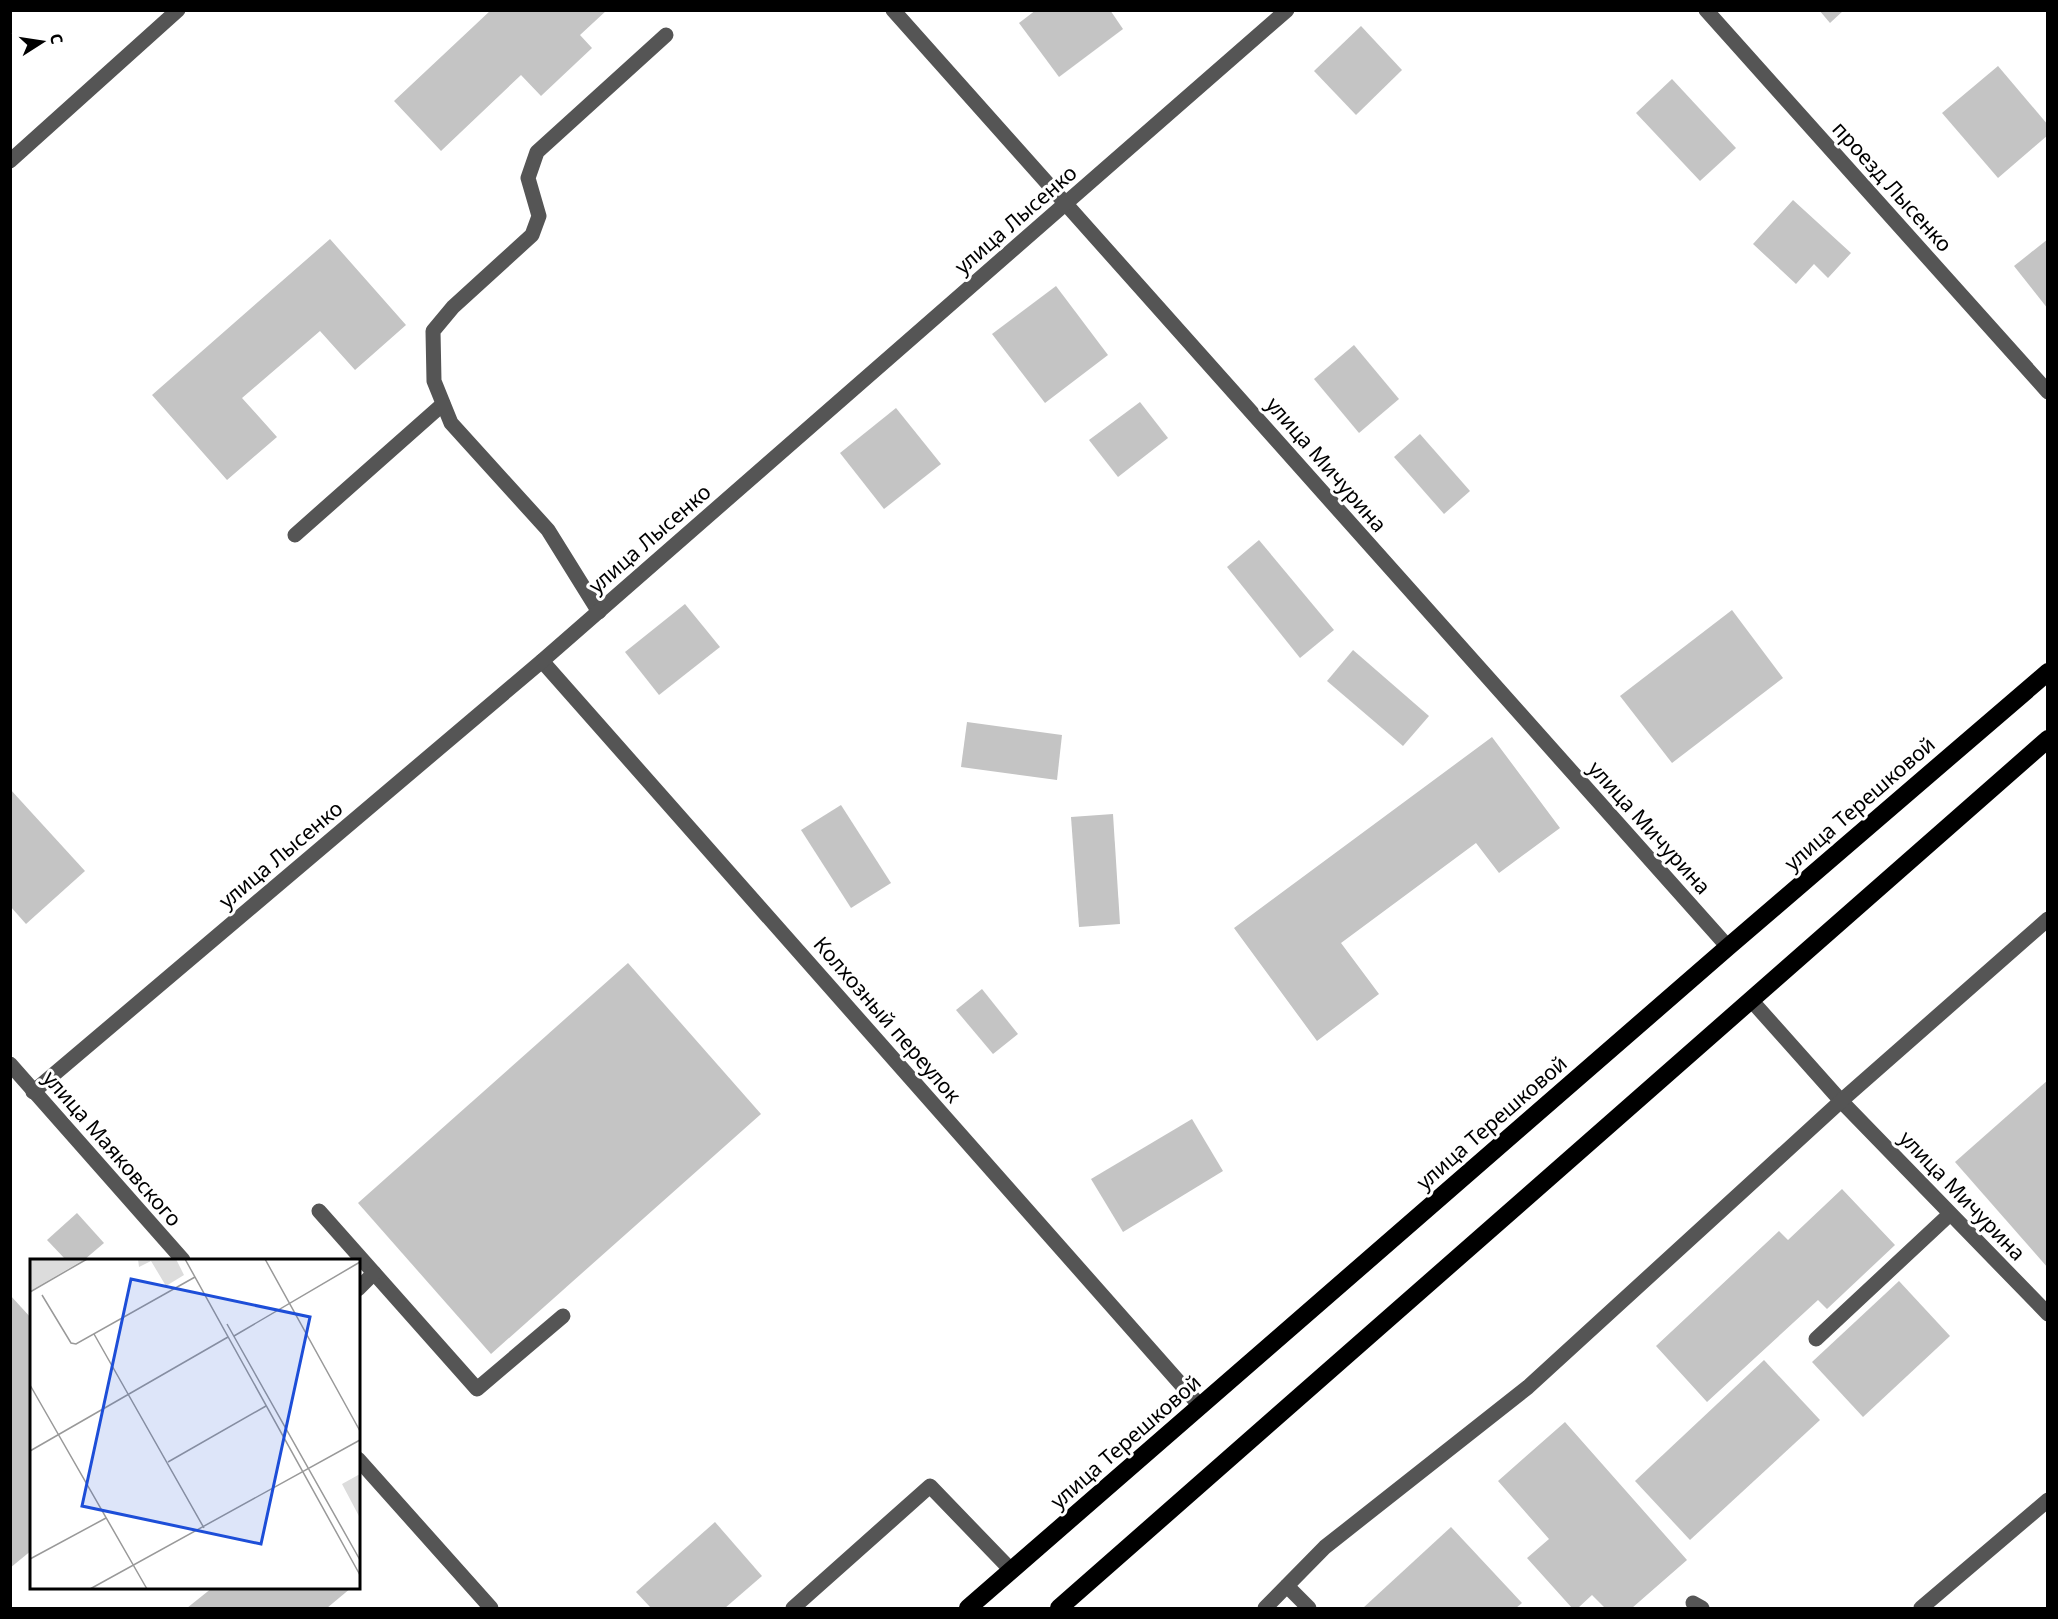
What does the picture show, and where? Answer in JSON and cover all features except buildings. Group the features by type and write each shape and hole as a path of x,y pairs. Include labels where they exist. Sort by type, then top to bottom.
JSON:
{"highway":[{"name":"улица Терешковой","path":"968,1608 2048,672"},
{"path":"1059,1608 2048,739"}],"street":[{"path":"10,161 178,10"},
{"name":"улица Мичурина","path":"893,10 1728,947"},
{"name":"улица Лысенко","path":"33,1092 599,612 1287,10"},
{"name":"проезд Лысенко","path":"1706,10 2048,392"},
{"path":"599,612 548,530 451,423 434,381 433,331 453,307 532,235 539,216 528,178 537,152 666,35"},
{"path":"295,535 444,404"},
{"name":"Колхозный переулок","path":"542,661 1201,1407"},
{"path":"1265,1608 1325,1547 1528,1387 1841,1101 2048,919"},
{"name":"улица Мичурина","path":"1752,1000 1841,1101 2048,1314"},
{"name":"улица Маяковского","path":"10,1064 182,1259"},
{"path":"319,1211 477,1389 563,1316"},
{"path":"1815,1339 1950,1214"},
{"path":"360,1287 374,1273"},
{"path":"360,1461 491,1608"},
{"path":"793,1608 930,1486 1011,1570"},
{"path":"1922,1608 2048,1500"},
{"path":"1287,1586 1309,1608"}]}
